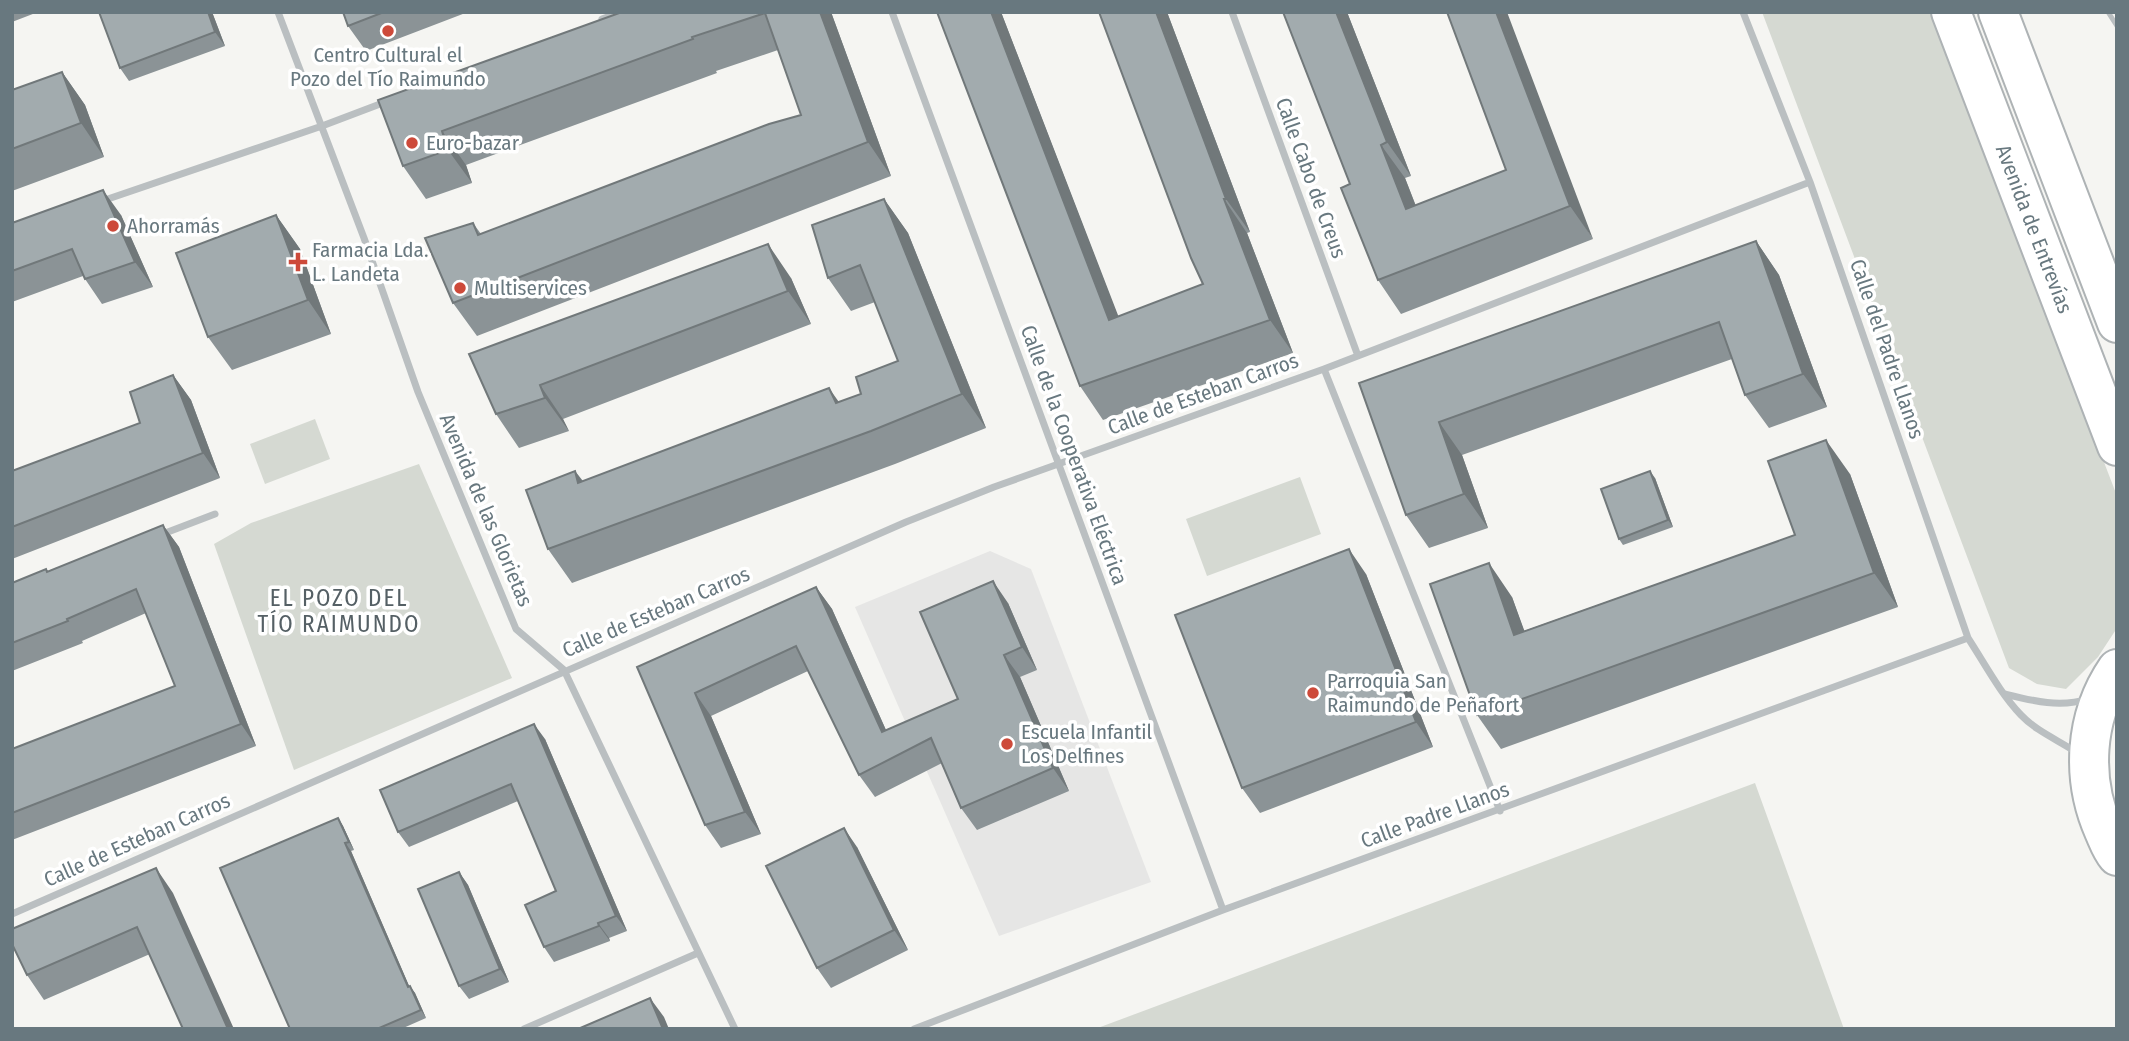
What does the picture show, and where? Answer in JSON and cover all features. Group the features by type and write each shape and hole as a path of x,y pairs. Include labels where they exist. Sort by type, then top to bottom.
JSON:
{"main road":[{"name":"Avenida de Entrevías","path":"1951,12 2117,446"},
{"name":"Avenida de Entrevías","path":"1998,12 2117,323"},
{"path":"2110,682 2092,727 2088,761 2094,808 2117,856"}],"street":[{"name":"Avenida de las Glorietas","path":"278,12 418,392 516,629 564,670 735,1029"},
{"path":"595,22 621,12"},
{"name":"Calle de la Cooperativa Eléctrica","path":"892,12 1223,910"},
{"name":"Calle Cabo de Creus","path":"1232,12 1358,356"},
{"name":"Calle del Padre Llanos","path":"1743,12 1810,182 1951,582 1968,638 2022,716 2088,761"},
{"path":"90,205 322,126 400,96"},
{"name":"Calle de Esteban Carros","path":"12,914 906,522 994,487 1324,369 1810,182"},
{"name":"Calle de Esteban Carros","path":"1324,369 1500,811"},
{"path":"154,537 215,513"},
{"name":"Calle Padre Llanos","path":"914,1029 1223,910 1968,638"},
{"path":"2005,694 2040,703 2071,704 2110,682"},
{"path":"524,1029 698,953"}],"lane":[{"path":"2108,12 2117,26"}],"shaded area":[{"path":"1762,12 1931,12 2117,496 2117,628 2098,657 2066,689 2037,684 2009,668"},
{"path":"315,419 330,459 265,484 250,444"},
{"path":"419,464 512,678 294,770 214,544 251,523"},
{"path":"1300,477 1321,534 1207,576 1186,519"},
{"name":"Escuela Infantil Los Delfines","path":"990,551 1031,569 1151,882 999,936 855,607"},
{"path":"1755,783 1844,1029 1095,1029"}],"building":[{"path":"99,12 208,12 215,32 120,68"},
{"path":"343,12 384,12 348,26"},
{"path":"622,12 820,12 868,142 453,303 425,238 473,223 478,235 769,124 801,115 765,13 692,37 693,39 442,131 448,150 403,166 378,100"},
{"path":"937,12 991,12 1109,320 1203,284 1099,12 1156,12 1270,320 1080,386"},
{"path":"1283,12 1336,12 1387,142 1381,145 1406,209 1506,170 1447,12 1496,12 1570,206 1378,280 1341,188 1350,184"},
{"path":"62,72 81,123 12,149 12,90"},
{"path":"103,190 135,262 85,279 72,249 12,271 12,223"},
{"path":"884,199 962,394 871,431 548,549 526,490 575,471 578,483 829,388 836,403 861,394 856,377 898,361 860,265 828,278 812,225"},
{"path":"276,215 308,300 208,337 176,253"},
{"path":"1756,241 1803,374 1745,395 1719,322 1439,422 1464,494 1406,515 1359,383"},
{"path":"768,244 788,291 540,385 545,398 496,414 469,354"},
{"path":"173,375 203,453 12,527 12,471 140,423 130,392"},
{"path":"1826,440 1874,573 1477,715 1430,584 1489,563 1514,635 1795,535 1768,461"},
{"path":"1650,471 1668,520 1619,539 1601,489"},
{"path":"163,525 241,724 12,813 12,749 175,686 136,589 67,619 68,621 12,643 12,583 46,569 47,572"},
{"name":"Parroquia San Raimundo de Peñafort","path":"1349,549 1416,722 1242,788 1175,615"},
{"path":"993,581 1022,647 1004,655 1053,768 961,808 931,738 859,775 796,646 695,693 745,812 705,825 637,667 816,587 882,732 958,699 920,612"},
{"path":"534,724 616,916 598,923 599,926 544,947 525,905 556,891 511,784 398,832 380,790"},
{"path":"338,818 349,842 345,843 408,987 410,986 421,1010 377,1029 290,1029 220,868"},
{"path":"844,828 894,930 817,968 766,866"},
{"path":"156,868 228,1029 183,1029 137,927 27,975 12,944 12,929"},
{"path":"459,872 500,969 459,986 418,889"},
{"path":"650,998 663,1029 578,1029"}],"place":[{"name":"Centro Cultural el Pozo del Tío Raimundo","path":"388,31"},
{"name":"Euro-bazar","path":"412,143"},
{"name":"Ahorramás","path":"113,226"},
{"name":"Farmacia Lda. L. Landeta","path":"298,262"},
{"name":"Multiservices","path":"460,288"},
{"name":"Parroquia San Raimundo de Peñafort","path":"1313,693"},
{"name":"Escuela Infantil Los Delfines","path":"1007,744"}],"district":[{"name":"EL POZO DEL TÍO RAIMUNDO","path":"339,611"}]}
